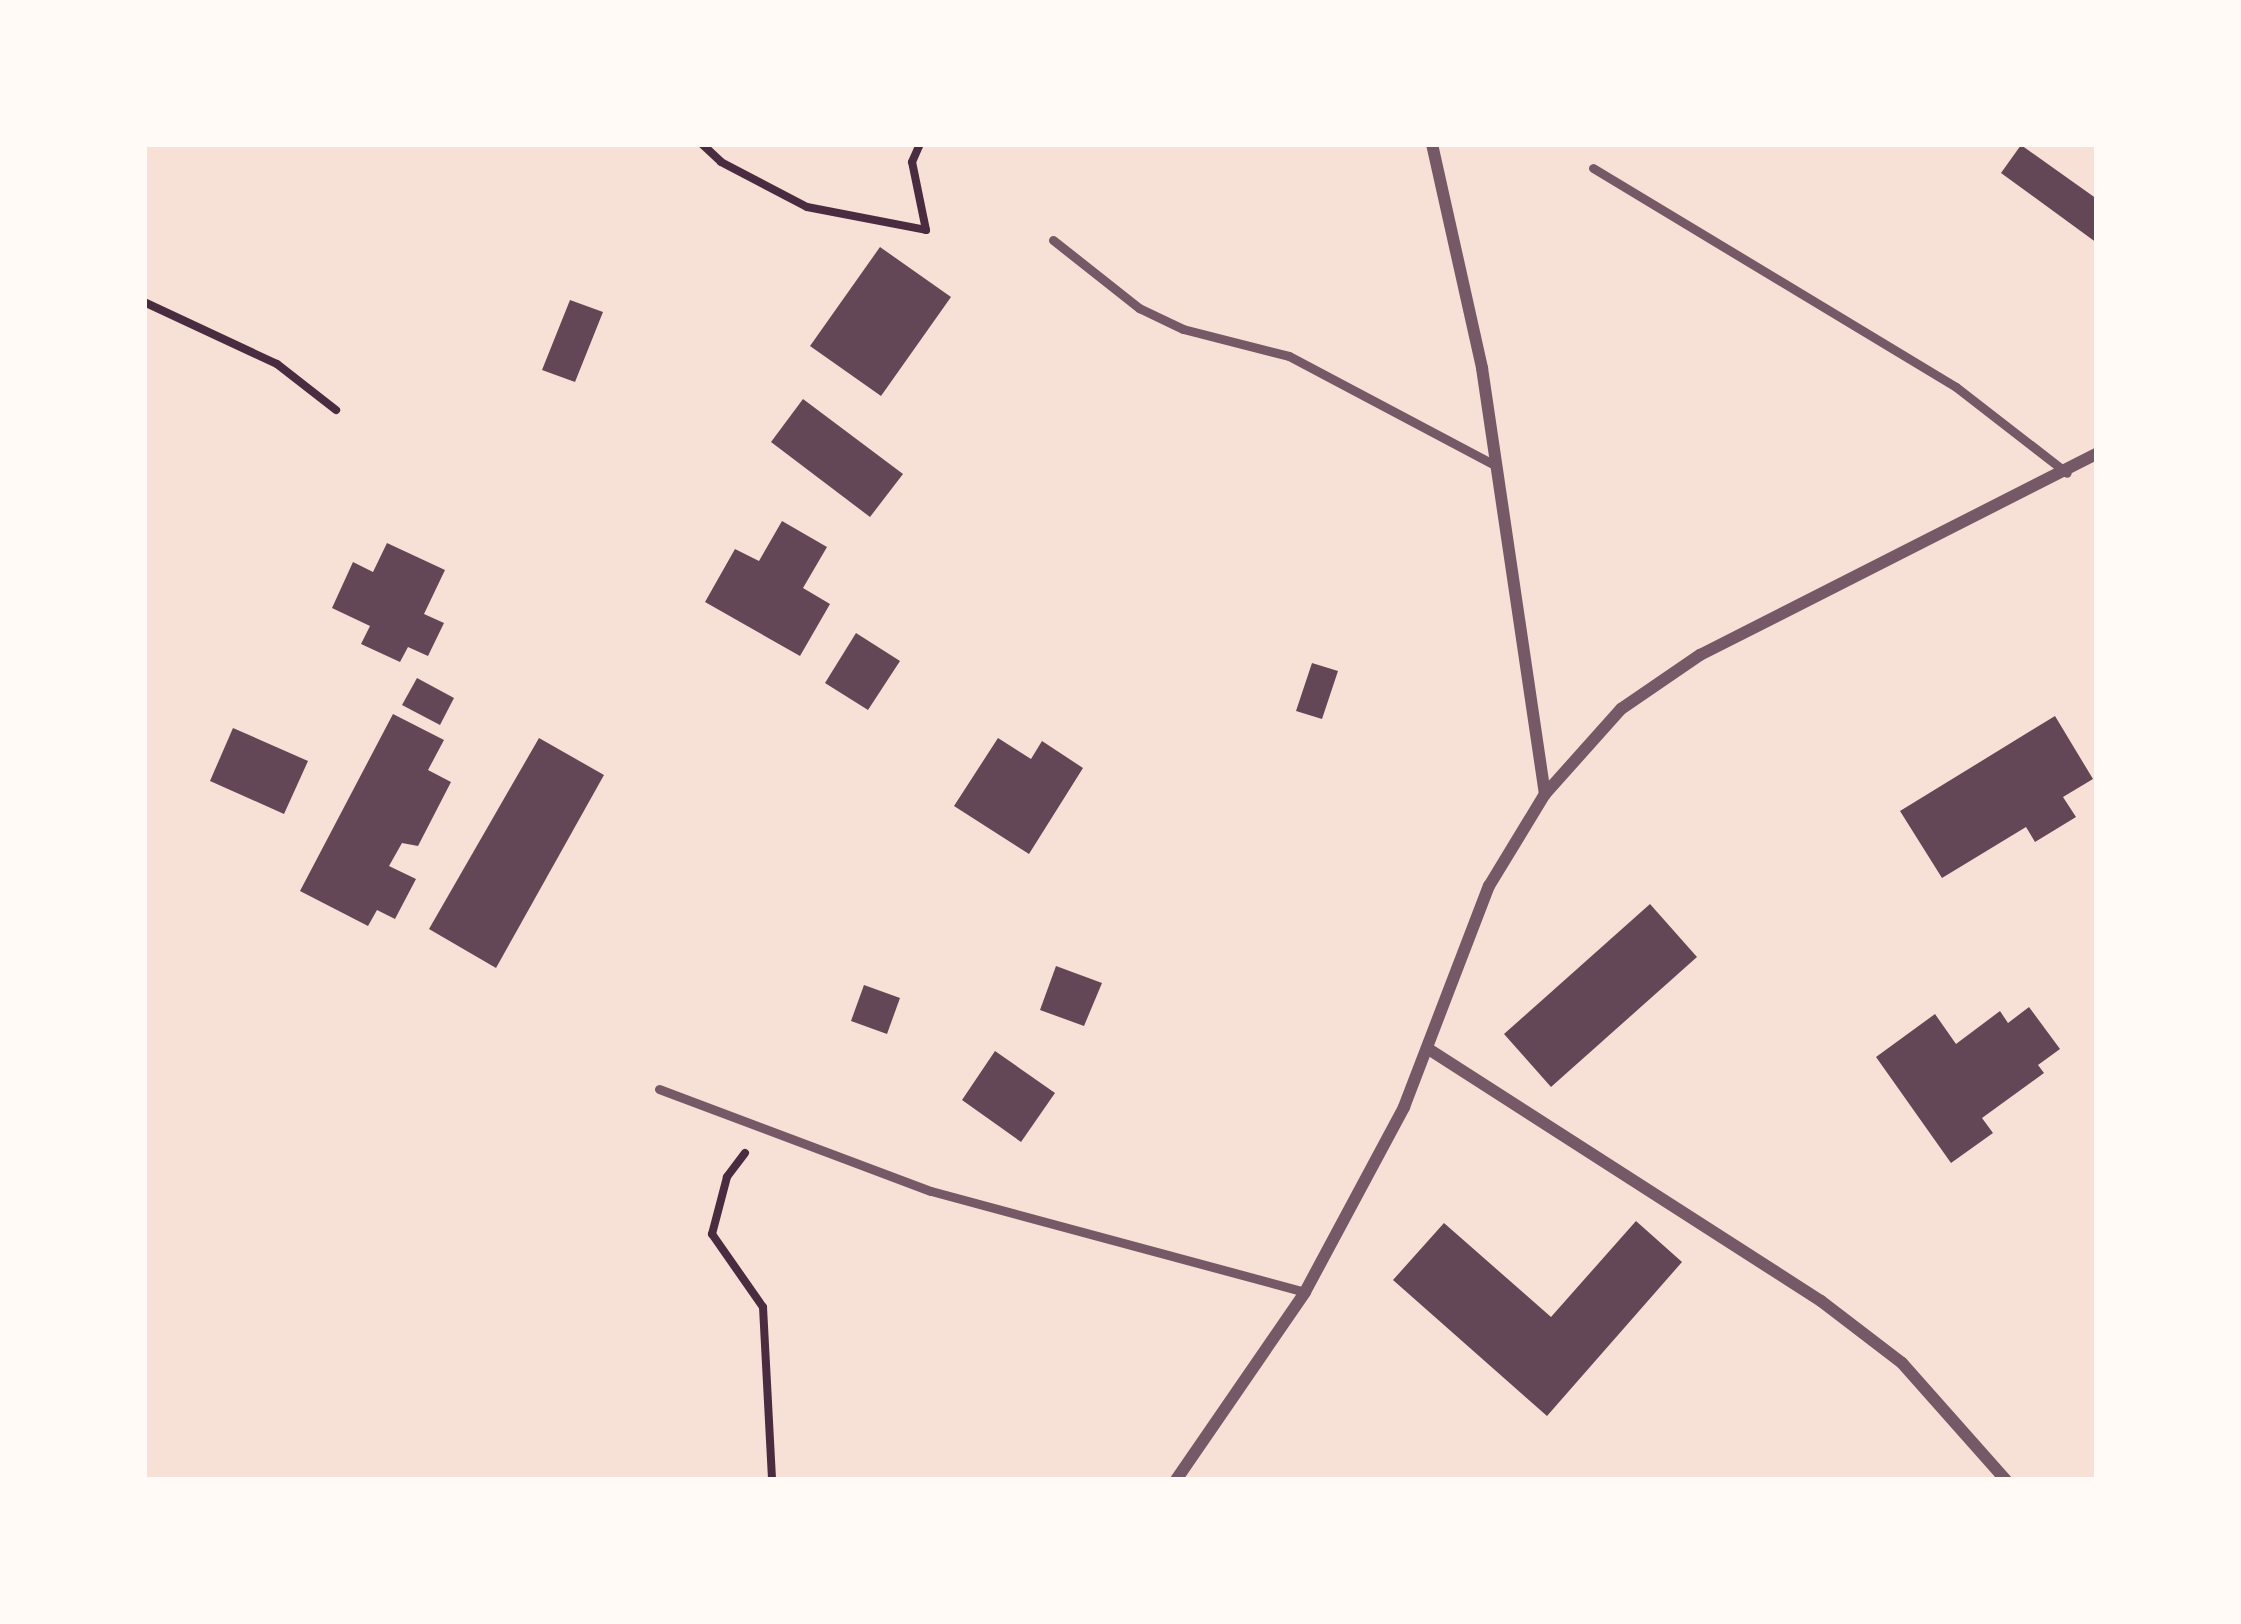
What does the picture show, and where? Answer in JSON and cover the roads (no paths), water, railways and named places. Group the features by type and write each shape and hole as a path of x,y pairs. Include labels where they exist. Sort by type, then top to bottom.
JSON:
{"street":[{"path":"1432,144 1482,368 1491,463 1545,794"},
{"path":"1176,1480 1305,1292 1430,1050 1447,982 1489,886 1545,794 1621,709 1700,655 2097,454"},
{"path":"1430,1050 1821,1301 1901,1364 2006,1480"}],"lane":[{"path":"1593,168 1956,387 2066,472"},
{"path":"1053,240 1139,308 1183,329 1289,356 1491,463"},
{"path":"659,1089 931,1191 1305,1292"}]}
